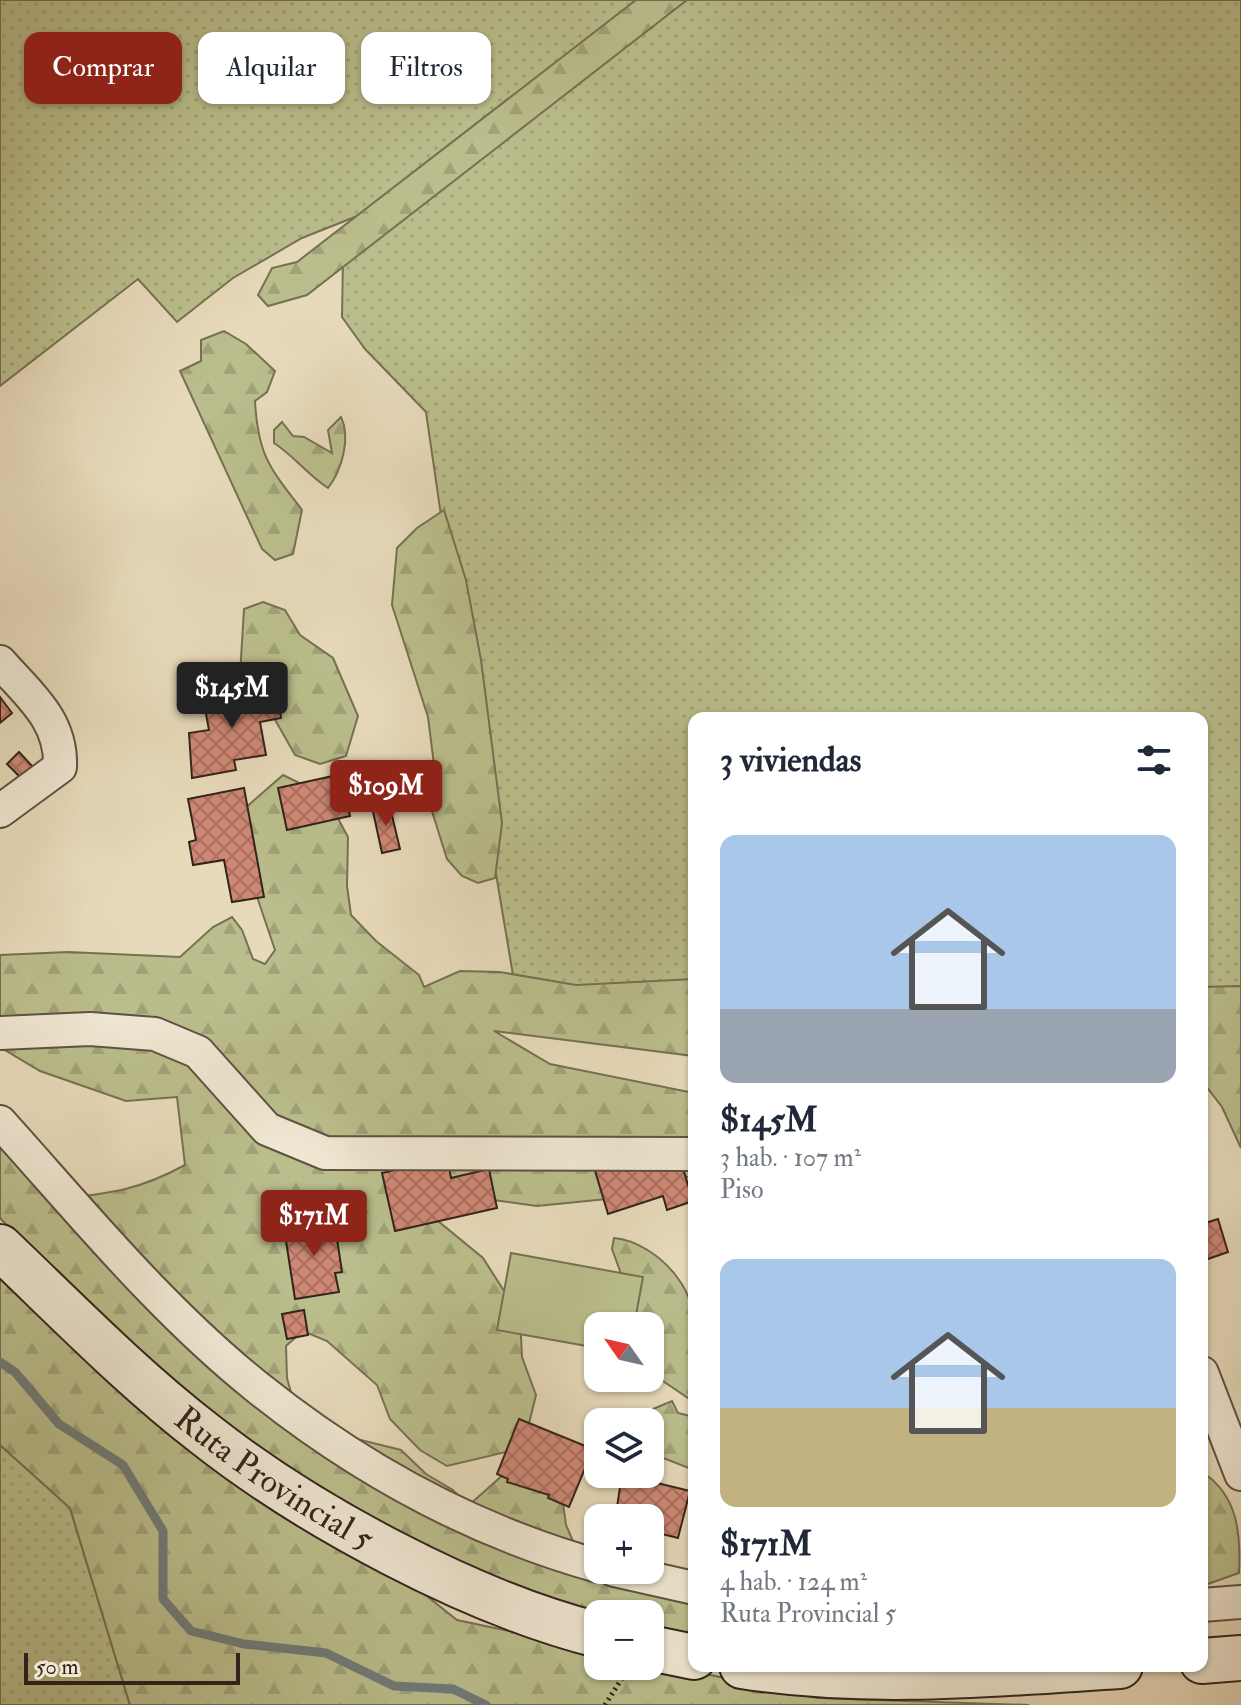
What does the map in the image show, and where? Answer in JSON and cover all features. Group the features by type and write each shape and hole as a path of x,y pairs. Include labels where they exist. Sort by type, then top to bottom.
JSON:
{"main road":[{"name":"Ruta Provincial 5","path":"0,1247 141,1382 208,1437 269,1478 342,1524 437,1575 584,1630"},
{"path":"664,1651 688,1656"},
{"path":"1208,1661 1241,1658"},
{"path":"781,1672 938,1678 1029,1672"}],"street":[{"path":"0,662 55,727 61,746 60,767 0,811"},
{"path":"0,1033 90,1029 155,1034 198,1052 267,1129 325,1153 688,1154"},
{"path":"0,1122 138,1275 257,1386 357,1458 435,1505 584,1561"},
{"path":"1208,1389 1241,1474"},
{"path":"664,1581 688,1587"},
{"path":"1208,1605 1241,1602"}],"path":[{"path":"605,1705 620,1680"}],"green space":[{"path":"0,0 650,0 385,205 302,238 233,278 177,322 138,279 0,386"},
{"path":"636,0 687,0 307,295 268,306 258,295 272,268 297,262"},
{"path":"667,0 1241,0 1241,991 1208,991 1208,712 688,712 688,991 515,987 474,743 426,412 365,349 342,317 343,258"},
{"path":"224,331 246,344 275,371 267,392 255,401 259,435 274,472 302,510 293,554 275,560 262,549 180,371 201,361 201,340"},
{"path":"341,417 345,434 344,454 328,488 274,443 274,430 282,422 293,436 304,437 332,453 328,430"},
{"path":"444,510 466,580 481,660 502,823 495,878 478,883 462,876 447,859 430,805 434,765 428,717 392,605 397,548 417,528"},
{"path":"263,602 285,610 300,635 333,658 358,716 346,756 320,764 295,755 269,709 240,675 244,609"},
{"path":"283,775 326,796 348,837 347,886 351,915 376,941 419,975 424,987 460,971 500,972 576,985 688,979 688,1055 494,1031 550,1064 688,1092 688,1177 627,1197 537,1206 471,1197 421,1207 483,1258 520,1316 522,1357 536,1395 523,1448 447,1466 420,1450 390,1419 377,1385 327,1341 303,1331 286,1346 287,1378 300,1425 401,1450 426,1474 453,1490 468,1506 514,1465 562,1496 566,1525 584,1567 584,1584 664,1584 664,1565 688,1591 688,1638 664,1632 664,1600 584,1600 584,1614 540,1607 496,1590 411,1548 209,1423 457,1620 584,1647 584,1680 664,1680 664,1665 817,1698 1029,1705 130,1705 70,1508 0,1445 0,1257 36,1255 0,1218 0,1138 61,1199 125,1189 185,1165 177,1097 126,1101 40,1071 0,1047 0,955 68,952 180,957 213,927 232,917 242,930 253,959 265,964 275,950 248,870 236,816"},
{"path":"1241,986 1241,1148 1222,1107 1208,1089 1208,987"},
{"path":"614,1238 631,1242 662,1261 686,1291 688,1398 664,1382 664,1312 635,1312 612,1249"},
{"path":"511,1253 643,1277 637,1312 584,1312 584,1346 497,1330"},
{"path":"672,1401 678,1413 688,1416 688,1468 664,1458 664,1408 655,1408"},
{"path":"0,1445 70,1508 130,1705 0,1705"},
{"path":"1208,1476 1223,1492 1235,1516 1239,1573 1208,1584"}],"building":[{"path":"276,686 281,718 260,722 266,755 234,760 236,770 192,778 189,733 209,730 203,698"},
{"path":"0,697 12,713 0,723"},
{"path":"19,752 33,767 21,778 7,764"},
{"path":"342,774 350,816 287,830 278,788"},
{"path":"244,788 264,897 232,902 224,860 193,865 189,842 196,840 188,799"},
{"path":"389,803 400,849 382,853 372,807"},
{"path":"620,1156 626,1171 658,1161 681,1162 688,1185 688,1203 667,1210 663,1196 608,1214 593,1164"},
{"path":"447,1158 451,1178 489,1169 497,1208 395,1231 382,1173"},
{"path":"334,1219 342,1272 335,1273 339,1292 295,1299 284,1228"},
{"path":"1218,1219 1228,1252 1208,1259 1208,1222"},
{"path":"304,1310 308,1335 287,1339 282,1314"},
{"path":"519,1419 584,1445 584,1471 569,1507 548,1498 549,1495 507,1482 508,1479 497,1474"},
{"path":"664,1485 688,1491 678,1538 664,1534 664,1504 618,1504 620,1488 664,1488"}],"waterway":[{"path":"0,1362 15,1372 59,1424 123,1465 163,1531 163,1599 191,1631 244,1644 326,1653 394,1686 453,1689 486,1705"}]}
